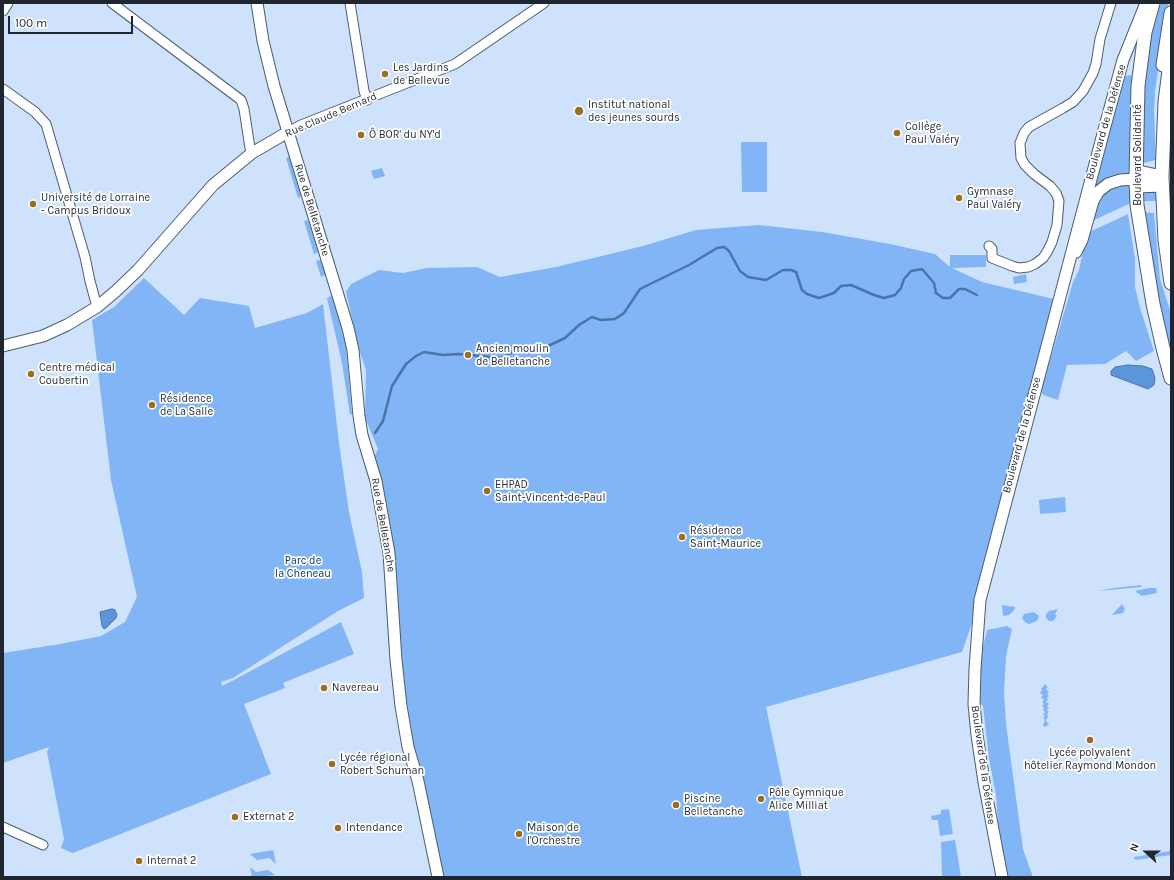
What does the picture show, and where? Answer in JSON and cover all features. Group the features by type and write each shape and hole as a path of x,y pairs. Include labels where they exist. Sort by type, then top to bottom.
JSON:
{"main road":[{"name":"Boulevard Solidarité","path":"1153,3 1145,32 1138,86 1136,179 1137,205 1153,304 1162,348 1171,378"},
{"name":"Boulevard Solidarité","path":"1162,154 1158,97 1171,13"},
{"name":"Boulevard Solidarité","path":"1171,55 1165,102 1162,154 1165,240 1171,283"},
{"path":"1136,179 1143,173 1162,181"}],"street":[{"path":"3,11 8,3"},
{"path":"112,3 241,100 252,153"},
{"name":"Rue de Belletanche","path":"257,3 258,17 274,86 348,328 353,350 362,435 376,481 389,553 396,660 401,706 408,747 418,780 438,877"},
{"path":"350,3 364,91 367,100"},
{"name":"Rue Claude Bernard","path":"3,346 43,336 67,325 97,307 138,270 213,185 252,153 305,124 456,64 544,3"},
{"path":"989,246 992,250 992,258 1019,268 1028,267 1035,264 1043,258 1047,252 1052,242 1057,225 1059,201 1050,186 1025,165 1021,158 1020,144 1024,133 1029,127 1073,102 1083,91 1093,73 1096,64 1100,39 1111,3"},
{"name":"Boulevard de la Défense","path":"1002,877 990,819 977,735 974,704 980,600 1063,280 1123,60 1146,3"},
{"path":"3,89 35,112 46,124 85,257 97,307"},
{"path":"1063,280 1082,240 1093,201 1099,191 1108,184 1120,180 1136,179"},
{"path":"3,827 42,845"}],"green space":[{"path":"1158,3 1168,3 1155,91 1154,112 1156,160 1143,163 1144,80 1151,32"},
{"path":"1129,75 1134,77 1131,173 1093,194 1091,185 1098,175 1123,79"},
{"path":"741,142 767,142 767,192 742,192"},
{"path":"289,157 301,195 298,198 286,158"},
{"path":"382,168 385,176 374,179 371,171"},
{"path":"1119,185 1131,185 1133,202 1090,222 1096,203 1106,191"},
{"path":"1157,190 1157,201 1142,201 1142,194 1144,191"},
{"path":"1143,212 1154,213 1160,279 1171,313 1171,360 1161,316"},
{"path":"1128,214 1135,259 1135,287 1154,351 1136,361 1126,351 1105,364 1067,365 1058,400 1043,395 1041,391 1073,282 1079,270 1087,233"},
{"path":"307,220 309,222 318,251 314,254 304,221"},
{"path":"759,225 822,232 890,244 935,254 950,267 950,255 986,255 986,267 952,268 982,282 1058,300 980,600 962,652 766,707 802,877 438,877 413,766 393,607 371,463 378,449 365,418 366,370 359,350 346,292 351,284 379,270 403,273 427,268 477,267 500,277 556,267 643,246 696,230"},
{"path":"316,261 321,261 325,273 325,275 321,277"},
{"path":"1026,274 1027,282 1014,284 1013,277"},
{"name":"Parc de la Cheneau","path":"144,278 184,315 200,298 249,306 255,328 307,313 323,304 339,443 349,512 362,572 364,598 338,611 233,678 221,682 222,686 341,622 354,654 283,683 285,688 244,704 271,774 73,853 61,848 64,839 47,752 49,747 3,763 3,653 101,636 125,622 137,597 111,480 92,320 114,307"},
{"path":"331,296 333,298 346,345 352,414 350,415 342,363 327,298"},
{"path":"1065,497 1066,512 1040,514 1039,500"},
{"path":"1141,585 1141,587 1098,591 1114,588"},
{"path":"1156,588 1157,593 1142,596 1135,591"},
{"path":"1122,604 1125,609 1123,613 1112,615"},
{"path":"1002,605 1015,607 1015,609 1009,615 1003,616"},
{"path":"1058,609 1055,614 1057,616 1053,621 1049,621 1046,618 1046,614 1049,611"},
{"path":"1034,612 1039,616 1037,621 1029,624 1025,622 1022,618 1024,614"},
{"path":"1007,626 1012,629 1006,656 1004,693 1006,724 1023,849 1033,877 1006,877 999,838 996,795 989,759 983,706 979,702 978,684 981,655 987,630"},
{"path":"1045,684 1048,687 1046,689 1049,692 1047,694 1049,696 1047,698 1048,700 1046,702 1049,704 1047,707 1049,708 1047,710 1049,712 1047,714 1048,716 1046,721 1049,724 1045,727 1043,725 1045,720 1043,718 1045,716 1043,714 1045,712 1042,706 1044,704 1042,702 1044,700 1041,697 1043,695 1040,693"},
{"path":"949,809 953,834 940,836 938,820 932,820 931,816 941,814 941,810"},
{"path":"955,840 961,877 942,877 941,842"},
{"path":"273,850 276,864 269,858 257,860 250,854"},
{"path":"1171,851 1171,855 1135,860 1134,857"},
{"path":"250,867 256,872 268,870 275,875 252,877"}],"shaded area":[{"path":"1128,365 1143,366 1152,369 1155,378 1154,385 1148,389 1111,375 1111,371 1115,367"},
{"path":"112,609 115,610 117,615 116,618 104,629 102,626 100,612"}],"waterway":[{"path":"375,433 383,421 392,386 406,364 416,356 424,352 443,355 459,354 501,358 513,352 536,350 548,346 565,338 579,325 592,317 601,320 615,319 624,313 640,289 689,265 717,248 724,247 729,251 740,271 748,277 766,280 783,270 791,270 796,272 802,290 807,294 819,298 834,293 841,286 851,285 884,298 895,295 901,288 904,279 911,271 922,269 934,283 936,293 943,298 950,298 959,289 965,289 977,295"}],"place":[{"name":"Les Jardins de Bellevue","path":"385,74"},
{"name":"Institut national des jeunes sourds","path":"579,111"},
{"name":"Collège Paul Valéry","path":"897,133"},
{"name":"Ô BOR' du NY'd","path":"361,135"},
{"name":"Gymnase Paul Valéry","path":"959,198"},
{"name":"Université de Lorraine - Campus Bridoux","path":"33,204"},
{"name":"Ancien moulin de Belletanche","path":"468,355"},
{"name":"Centre médical Coubertin","path":"31,374"},
{"name":"Résidence de La Salle","path":"152,405"},
{"name":"EHPAD Saint-Vincent-de-Paul","path":"487,491"},
{"name":"Résidence Saint-Maurice","path":"682,537"},
{"name":"Navereau","path":"324,688"},
{"name":"Lycée polyvalent hôtelier Raymond Mondon","path":"1090,740"},
{"name":"Lycée régional Robert Schuman","path":"332,764"},
{"name":"Pôle Gymnique Alice Milliat","path":"761,799"},
{"name":"Piscine Belletanche","path":"676,805"},
{"name":"Externat 2","path":"235,817"},
{"name":"Intendance","path":"338,828"},
{"name":"Maison de l'Orchestre","path":"519,834"},
{"name":"Internat 2","path":"139,861"}]}
